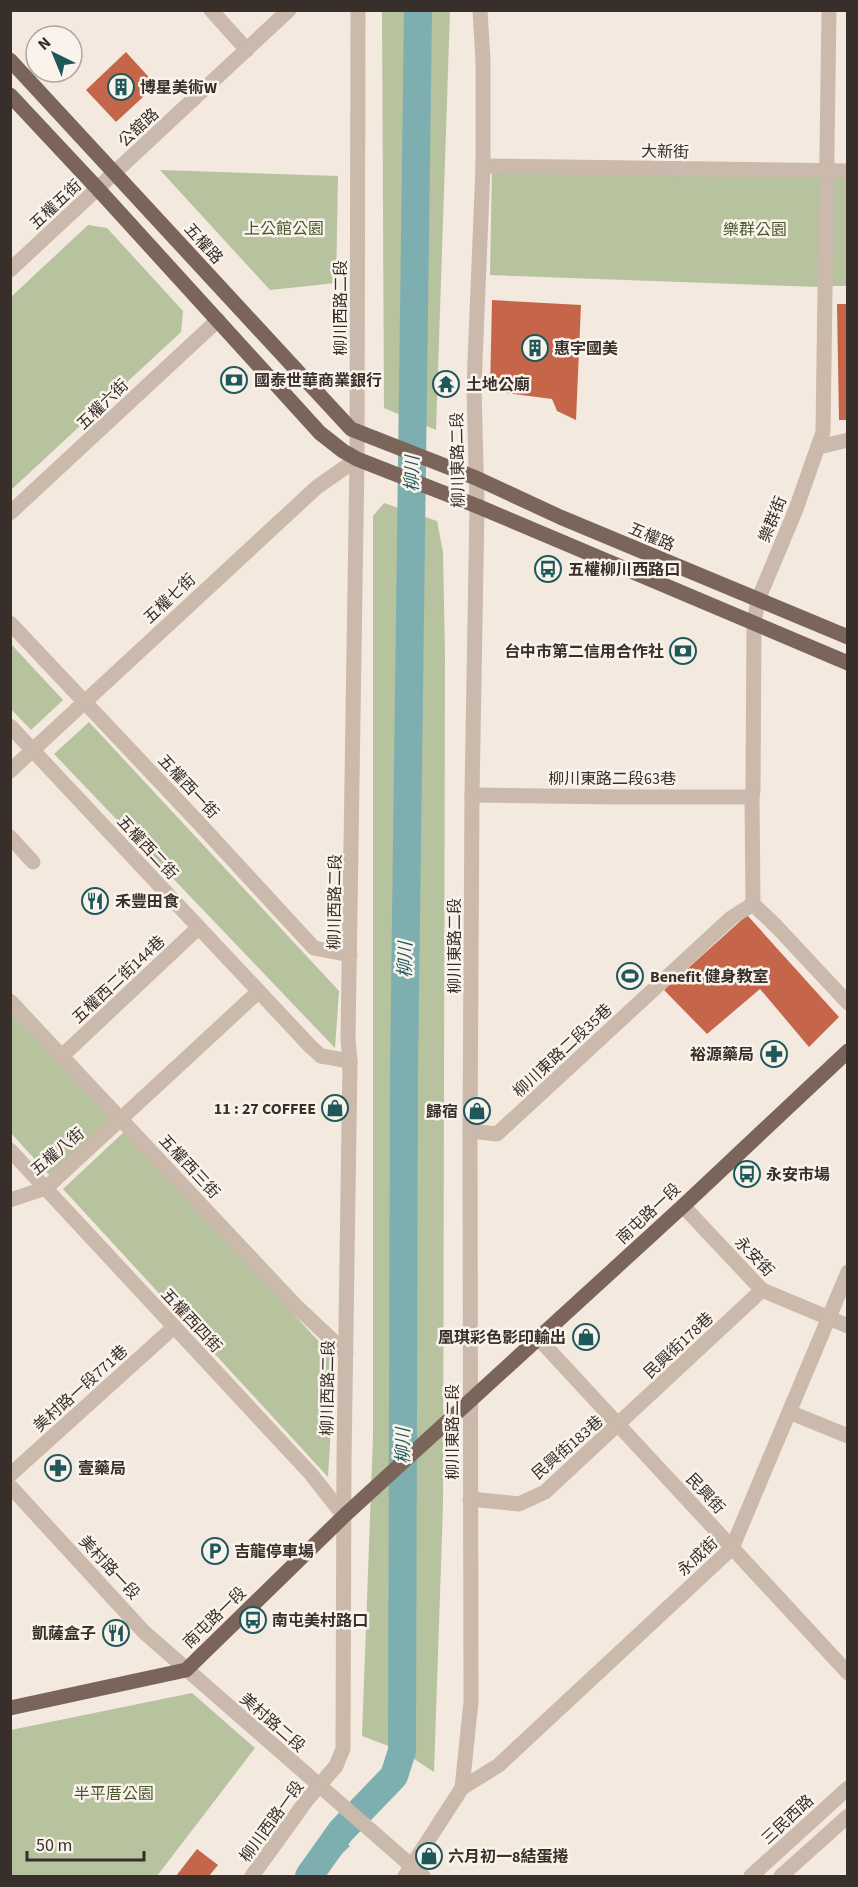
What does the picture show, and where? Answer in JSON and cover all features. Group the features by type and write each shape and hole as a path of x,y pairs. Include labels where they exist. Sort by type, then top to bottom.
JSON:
{"main road":[{"name":"五權路","path":"10,60 116,172 342,421 357,433 476,478 560,517 848,637"},
{"path":"10,95 320,433 343,452 477,506 848,663"},
{"name":"南屯路一段","path":"10,1708 186,1670 344,1516 683,1206 848,1051"}],"street":[{"path":"210,10 247,50"},
{"name":"公舘路","path":"98,189 290,10"},
{"name":"柳川西路二段","path":"318,1786 336,1766 343,1749 357,459 358,10"},
{"name":"柳川東路二段","path":"413,1873 462,1788 471,1702 470,1131 477,506 474,387 483,166 483,61 480,10"},
{"name":"樂群街","path":"753,904 754,623 758,600 823,432 829,10"},
{"name":"大新街","path":"483,166 848,171"},
{"name":"五權五街","path":"10,270 98,189"},
{"name":"五權六街","path":"10,513 218,320"},
{"path":"819,447 848,440"},
{"name":"五權七街","path":"10,771 317,487 357,459"},
{"name":"五權西一街","path":"10,623 314,948 350,955"},
{"name":"五權西二街","path":"10,726 258,992 321,1056 350,1061"},
{"name":"柳川東路二段63巷","path":"472,795 752,796"},
{"path":"10,837 33,862"},
{"path":"753,904 848,1003"},
{"name":"柳川東路二段35巷","path":"470,1131 497,1134 731,918 753,904"},
{"name":"五權西二街144巷","path":"62,1056 198,928"},
{"path":"121,1119 258,992"},
{"name":"五權西三街","path":"10,1001 295,1305 346,1353"},
{"name":"五權八街","path":"10,1200 46,1188 121,1119"},
{"name":"五權西四街","path":"10,1150 311,1474 344,1516"},
{"name":"永安街","path":"683,1206 762,1290 848,1326"},
{"name":"永成街","path":"462,1788 499,1765 732,1548 848,1272"},
{"name":"民興街178巷","path":"619,1425 762,1290"},
{"name":"美村路一段771巷","path":"10,1475 174,1327"},
{"name":"民興街","path":"538,1338 848,1673"},
{"path":"789,1412 848,1436"},
{"name":"民興街183巷","path":"470,1499 519,1504 545,1492 619,1425"},
{"name":"美村路一段","path":"10,1486 144,1632 186,1670"},
{"name":"美村路二段","path":"186,1670 380,1840 413,1873"},
{"name":"柳川西路一段","path":"252,1876 318,1786"},
{"name":"三民西路","path":"750,1876 848,1788"},
{"path":"781,1876 848,1816"}],"green space":[{"path":"382,11 450,11 436,430 384,408"},
{"name":"樂群公園","path":"492,169 822,174 820,287 490,275"},
{"name":"上公館公園","path":"160,170 338,176 336,283 270,290"},
{"path":"832,175 847,175 847,286 829,286"},
{"path":"88,225 107,228 183,311 181,332 11,490 11,297"},
{"path":"384,503 437,521 443,552 445,656 443,1505 434,1772 402,1751 362,1736 373,1437 373,516"},
{"path":"11,644 63,700 31,730 11,709"},
{"path":"89,722 339,991 335,1048 54,754"},
{"path":"11,1013 112,1119 50,1176 11,1133"},
{"path":"125,1131 335,1359 328,1477 63,1189"},
{"name":"半平厝公園","path":"192,1693 255,1748 157,1876 11,1876 11,1730"}],"water":[{"path":"330,1835 350,1846 318,1876 299,1876"}],"building":[{"name":"博星美術W","path":"126,52 156,85 116,122 86,90"},
{"name":"惠宇國美","path":"492,300 581,305 576,420 557,411 552,399 490,391"},
{"path":"837,304 848,304 848,420 839,420"},
{"path":"747,915 839,1017 809,1047 760,989 707,1034 664,990"},
{"path":"197,1849 218,1865 209,1876 176,1876"}],"waterway":[{"name":"柳川","path":"309,1876 341,1831 394,1776 402,1751 404,1070 418,10"}],"place":[{"name":"博星美術W","path":"121,87"},
{"name":"惠宇國美","path":"535,348"},
{"name":"國泰世華商業銀行","path":"234,380"},
{"name":"土地公廟","path":"446,384"},
{"name":"五權柳川西路口","path":"548,569"},
{"name":"台中市第二信用合作社","path":"683,651"},
{"name":"禾豐田食","path":"95,901"},
{"name":"Benefit 健身教室","path":"630,976"},
{"name":"裕源藥局","path":"774,1054"},
{"name":"11 : 27 COFFEE","path":"335,1108"},
{"name":"歸宿","path":"477,1111"},
{"name":"永安市場","path":"747,1174"},
{"name":"凰琪彩色影印輸出","path":"586,1337"},
{"name":"壹藥局","path":"58,1468"},
{"name":"吉龍停車場","path":"215,1551"},
{"name":"南屯美村路口","path":"253,1620"},
{"name":"凱薩盒子","path":"116,1633"},
{"name":"六月初一8結蛋捲","path":"429,1856"}]}
